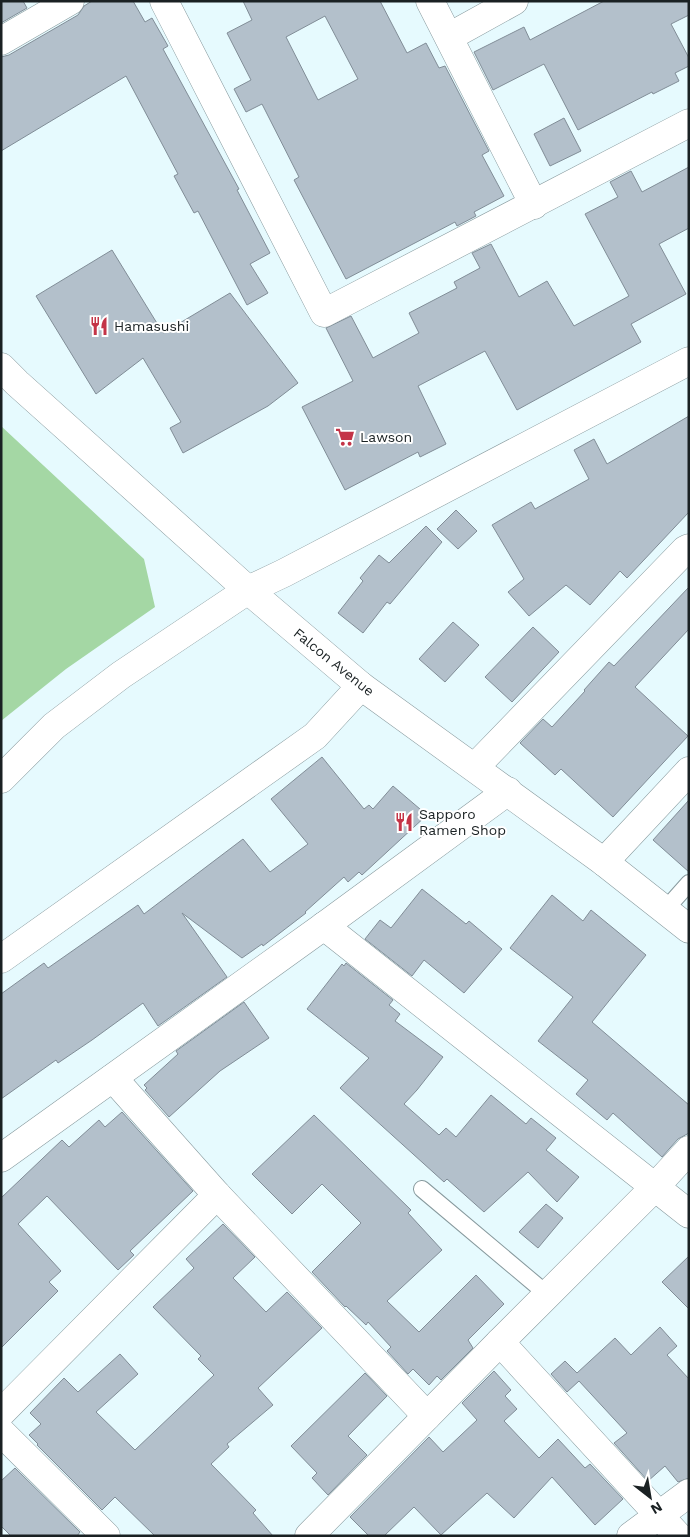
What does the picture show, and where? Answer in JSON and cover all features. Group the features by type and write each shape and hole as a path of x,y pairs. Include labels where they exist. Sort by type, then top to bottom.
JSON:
{"street":[{"path":"1,41 70,1"},
{"path":"164,1 324,313 689,123"},
{"path":"430,1 534,205"},
{"path":"449,37 514,1"},
{"path":"1,779 54,726 121,675 248,590 284,574 689,361"},
{"name":"Falcon Avenue","path":"1,367 248,590 361,686 604,862 689,929"},
{"path":"475,767 678,557 689,548"},
{"path":"1,959 315,736 361,686"},
{"path":"604,862 689,770"},
{"path":"1,1158 508,791"},
{"path":"324,926 689,1214"},
{"path":"113,1078 217,1195 426,1416"},
{"path":"309,1536 654,1188 689,1150"},
{"path":"1,1413 217,1195"},
{"path":"500,1342 678,1536"},
{"path":"1,1432 106,1536"},
{"path":"631,1536 689,1492"}],"lane":[{"path":"664,910 689,883"},
{"path":"422,1189 548,1295"}],"green space":[{"path":"1,426 144,559 155,607 66,669 1,721"}],"building":[{"path":"1,1 23,1 27,8 1,23"},
{"path":"92,1 133,1 145,22 152,18 168,46 163,49 239,189 237,190 270,253 250,264 268,293 247,305 198,211 194,213 174,176 178,174 126,76 1,151 1,57 9,55 78,15 84,6"},
{"path":"243,1 380,1 407,53 426,43 439,68 445,66 489,151 482,155 504,196 474,212 476,216 457,226 455,222 346,279 294,180 299,177 262,104 246,112 234,89 251,80 227,33 252,20","holes":["325,16 358,79 318,100 286,37"]},
{"path":"604,1 689,1 689,15 671,24 689,58 689,66 675,73 679,81 653,94 652,92 578,130 544,64 493,90 474,52 524,27 530,40"},
{"path":"564,118 581,151 550,166 534,134"},
{"path":"689,167 689,228 659,244 686,294 631,324 641,342 517,410 485,351 418,386 446,444 420,457 418,452 345,490 302,407 353,381 326,328 351,316 373,358 419,333 409,313 457,288 454,282 480,268 472,253 491,244 519,297 547,281 574,326 629,296 585,214 618,197 610,182 631,171 642,192"},
{"path":"112,250 163,333 230,293 298,383 268,406 183,453 170,428 181,422 143,358 96,394 36,296"},
{"path":"689,416 689,512 627,578 620,571 590,605 566,585 529,616 508,592 524,579 492,525 531,502 535,509 589,479 574,450 594,439 607,464"},
{"path":"456,510 477,531 458,549 437,529"},
{"path":"426,526 442,542 390,604 387,602 363,633 338,613 363,581 360,578 379,555 389,563"},
{"path":"689,587 689,629 635,687 688,736 613,817 561,769 555,775 520,743 543,719 552,727 609,662 614,666"},
{"path":"453,622 479,645 445,682 419,659"},
{"path":"533,627 559,652 512,702 485,677"},
{"path":"322,757 364,809 369,805 373,809 393,786 427,815 362,875 359,872 348,882 344,877 306,913 263,946 262,944 242,958 182,913 227,977 158,1026 143,1003 58,1063 56,1060 1,1099 1,994 44,963 48,968 138,905 144,914 243,839 270,872 308,844 271,799"},
{"path":"689,800 689,872 653,840"},
{"path":"422,889 466,924 469,921 502,949 464,993 424,960 412,976 365,939 380,920 391,928"},
{"path":"552,895 583,921 591,910 646,955 592,1022 689,1105 689,1133 678,1139 662,1157 613,1113 607,1120 576,1094 588,1080 538,1041 573,997 510,948"},
{"path":"346,963 393,1000 389,1005 400,1014 395,1021 443,1057 404,1104 439,1135 446,1128 456,1137 491,1095 526,1124 531,1118 556,1138 546,1150 579,1177 557,1202 528,1172 484,1212 447,1179 444,1182 340,1088 369,1058 307,1009 342,964 344,966"},
{"path":"244,1002 269,1038 220,1071 169,1117 145,1090 147,1088 144,1085 178,1054 176,1051"},
{"path":"122,1112 193,1191 130,1251 134,1255 118,1270 47,1196 18,1224 61,1271 49,1282 58,1291 1,1348 1,1198 62,1140 69,1147 99,1120 105,1127"},
{"path":"314,1115 411,1210 408,1213 442,1250 387,1301 419,1332 476,1275 504,1304 468,1340 473,1348 441,1380 437,1376 429,1385 413,1369 408,1374 387,1351 391,1347 368,1322 366,1325 345,1307 312,1272 361,1223 322,1184 292,1214 252,1174"},
{"path":"546,1204 563,1218 538,1248 519,1232"},
{"path":"223,1224 255,1257 233,1278 266,1312 287,1292 322,1328 258,1388 273,1405 227,1444 229,1447 211,1464 256,1510 253,1513 273,1536 155,1536 115,1497 102,1510 29,1435 41,1424 30,1413 64,1378 78,1392 120,1354 138,1374 96,1412 135,1450 214,1375 198,1359 201,1356 153,1307 194,1268 186,1259"},
{"path":"689,1256 689,1309 662,1282"},
{"path":"660,1327 677,1346 667,1355 689,1379 689,1478 678,1482 665,1466 648,1481 614,1443 627,1433 579,1381 567,1392 551,1374 565,1361 577,1373 615,1338 631,1355"},
{"path":"494,1371 511,1390 505,1396 517,1409 504,1421 539,1458 558,1439 585,1468 590,1464 623,1499 595,1525 552,1477 514,1518 487,1493 441,1535 414,1507 384,1536 369,1536 350,1517 429,1437 443,1452 477,1420 462,1403"},
{"path":"365,1373 387,1396 348,1436 367,1455 328,1495 312,1478 317,1473 291,1446"},
{"path":"15,1468 80,1532 77,1536 11,1536 1,1526 1,1481"}],"place":[{"name":"Hamasushi","path":"99,326"},
{"name":"Lawson","path":"345,437"},
{"name":"Sapporo Ramen Shop","path":"404,822"}]}
